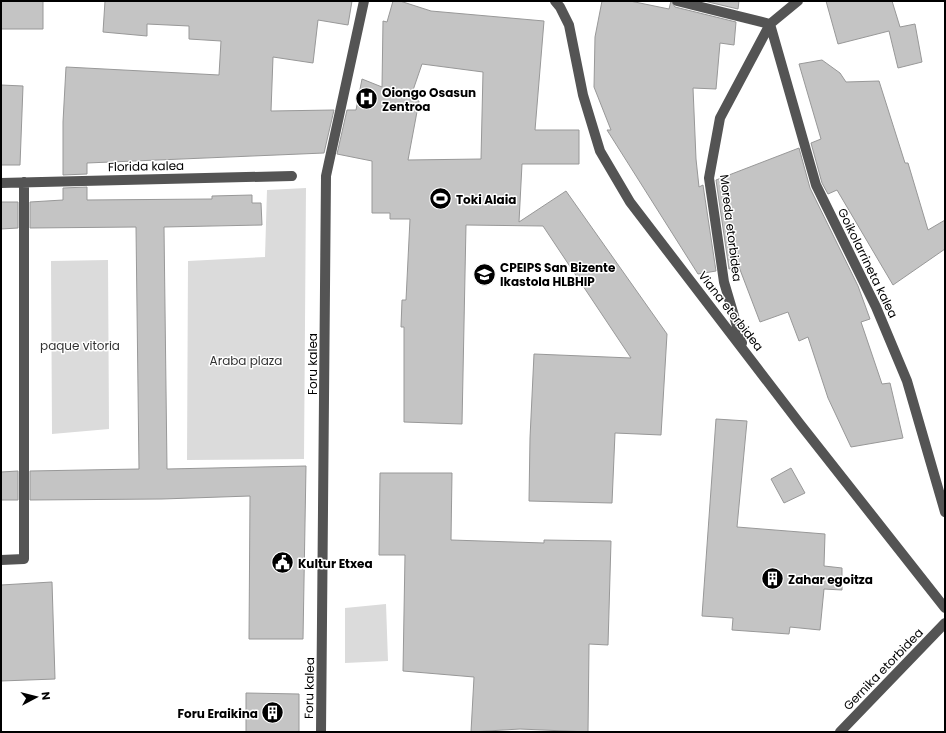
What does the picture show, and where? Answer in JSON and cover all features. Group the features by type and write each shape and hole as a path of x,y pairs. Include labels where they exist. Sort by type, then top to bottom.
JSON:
{"street":[{"name":"Foru kalea","path":"322,732 326,176 364,1"},
{"name":"Viana etorbidea","path":"555,1 560,7 569,26 583,95 600,151 630,202 800,424 945,608"},
{"path":"677,1 770,24 798,1"},
{"name":"Moreda etorbidea","path":"744,349 724,282 709,178 720,118 770,24"},
{"name":"Goikolarrineta kalea","path":"770,24 816,185 876,307 907,381 945,512"},
{"name":"Florida kalea","path":"1,183 292,176"},
{"path":"1,560 24,559 24,182"},
{"name":"Gernika etorbidea","path":"840,732 945,623"}],"green space":[{"name":"Araba plaza","path":"306,188 304,459 187,460 188,261 265,257 267,190"},
{"name":"paque vitoria","path":"108,260 109,429 52,434 51,261"},
{"path":"386,604 388,661 345,663 345,608"}],"building":[{"path":"1,1 43,1 43,29 1,29"},
{"path":"105,1 352,1 348,25 318,20 313,63 273,57 271,111 334,110 324,153 87,163 87,174 63,175 63,122 66,67 219,75 221,41 189,39 189,26 147,24 147,36 103,32"},
{"path":"393,1 400,1 431,11 544,21 535,130 579,130 579,164 522,164 519,222 566,191 667,334 661,435 615,433 612,503 529,501 534,354 631,358 543,226 466,225 462,424 404,422 404,327 401,327 402,300 406,300 410,219 390,219 390,213 372,213 372,161 337,154 347,110 356,110 362,79 382,87 383,21 387,22","holes":["422,64 483,72 481,159 408,160 419,101 410,99"]},
{"path":"602,1 630,1 669,9 671,1 675,7 736,22 734,45 720,43 716,89 693,88 696,159 699,187 703,185 716,271 698,274 607,130 611,130 594,87 595,37"},
{"path":"704,1 739,1 738,9"},
{"path":"826,1 892,1 900,27 915,24 922,62 898,68 889,31 838,44"},
{"path":"822,60 840,73 846,82 879,81 905,163 908,163 928,230 945,220 945,249 893,285 837,190 828,194 822,183 811,143 821,139 799,64"},
{"path":"1,85 23,86 20,165 1,165"},
{"path":"799,148 810,188 858,286 870,319 861,322 882,384 890,383 903,438 851,447 828,398 808,337 799,341 788,312 760,322 739,267 729,269 716,180"},
{"path":"87,187 87,200 212,199 212,196 252,195 252,203 261,203 262,225 164,227 167,469 306,466 303,639 249,639 250,496 162,499 30,500 30,471 139,469 136,227 30,228 30,202 63,200 63,188"},
{"path":"1,202 18,202 18,228 1,229"},
{"name":"Zahar egoitza","path":"716,419 747,421 737,527 825,534 824,566 842,568 842,590 824,589 820,630 790,627 789,634 732,630 733,618 702,616"},
{"path":"791,468 805,493 784,503 771,479"},
{"path":"18,471 18,500 1,500 1,472"},
{"path":"380,473 452,473 451,540 544,543 544,540 611,541 608,645 589,644 588,732 520,729 471,732 474,677 403,671 405,555 379,555"},
{"path":"52,582 55,679 1,681 1,585"},
{"name":"Foru Eraikina","path":"246,693 299,694 299,732 246,732"}],"place":[{"name":"Oiongo Osasun Zentroa","path":"367,99"},
{"name":"Toki Alaia","path":"440,199"},
{"name":"CPEIPS San Bizente Ikastola HLBHIP","path":"485,274"},
{"name":"Kultur Etxea","path":"282,563"},
{"name":"Zahar egoitza","path":"773,579"},
{"name":"Foru Eraikina","path":"273,713"}]}
